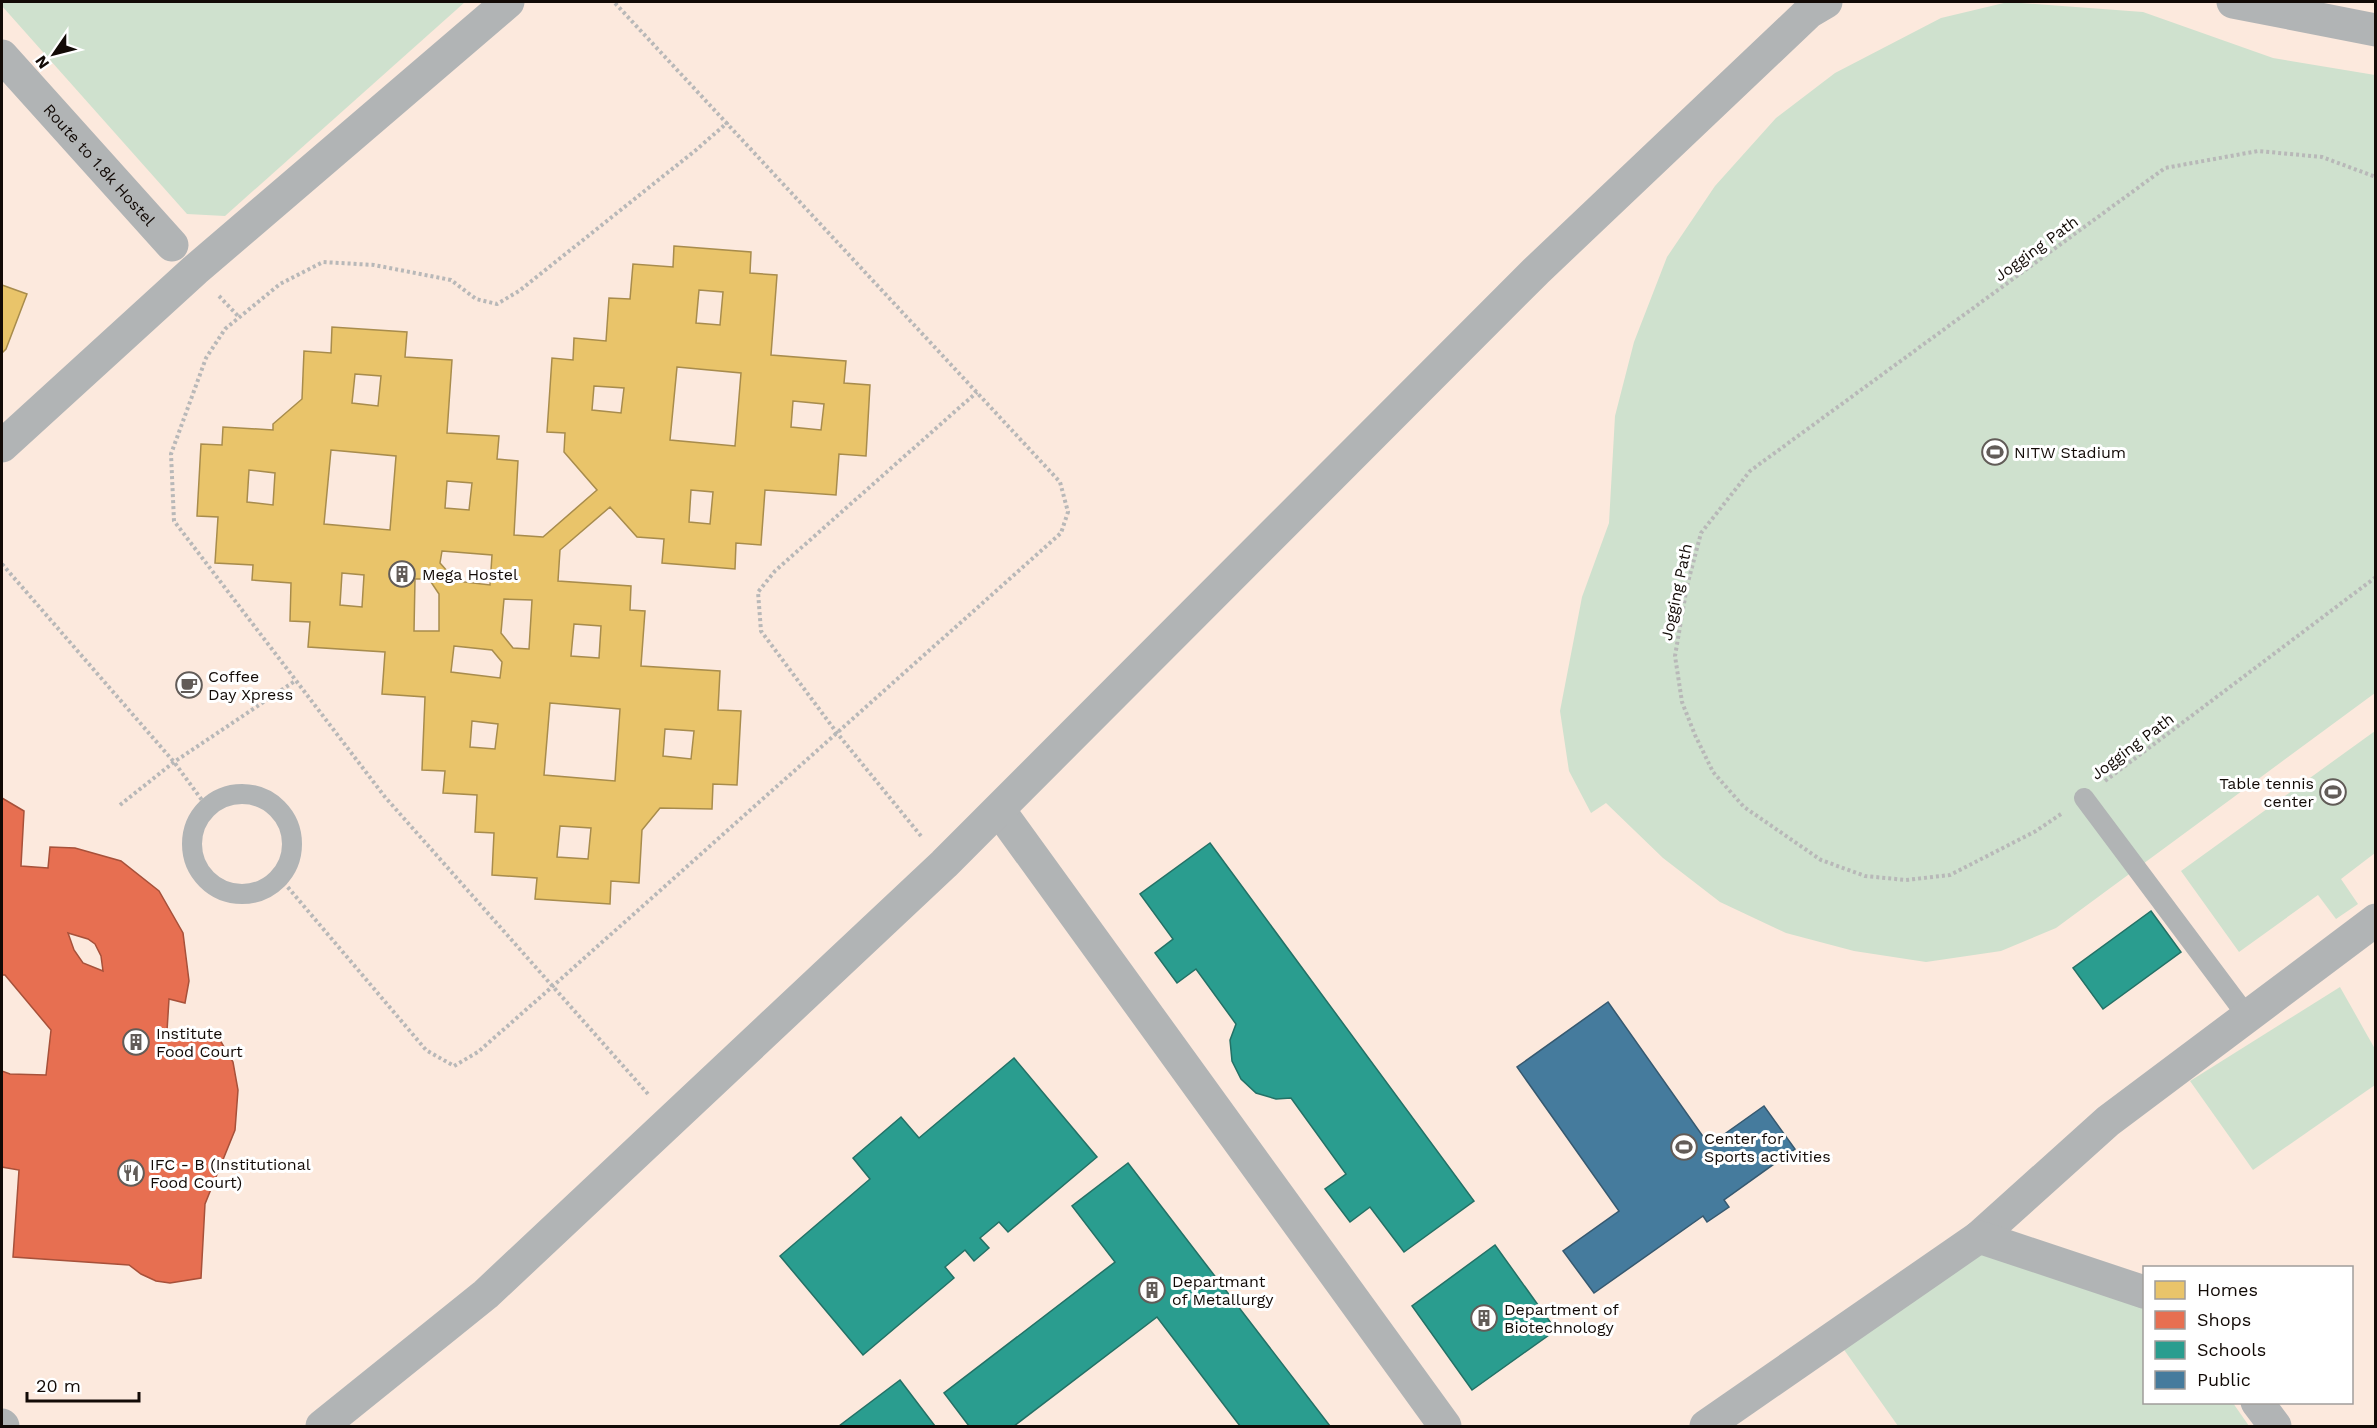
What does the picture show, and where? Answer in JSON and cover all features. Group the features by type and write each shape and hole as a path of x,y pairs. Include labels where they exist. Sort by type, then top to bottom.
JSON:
{"street":[{"path":"2,446 195,270 508,2"},
{"path":"322,1426 486,1294 944,864 1536,271 1809,12 1826,2"},
{"path":"2233,2 2376,30"},
{"name":"Route to 1.8k Hostel","path":"2,56 172,245"},
{"path":"999,810 1445,1426"},
{"path":"1706,1426 1978,1237 2108,1121 2376,920"},
{"path":"1978,1237 2143,1291"},
{"path":"2258,1404 2275,1426"}],"lane":[{"path":"235,794 252,795 268,800 281,811 289,826 293,842 291,858 280,878 262,891 242,895 225,892 211,884 199,871 193,856 191,839 196,822 207,807 219,799 235,794"},
{"path":"2084,798 2247,1016"}],"path":[{"path":"280,878 426,1050 454,1066 478,1052 1061,533 1068,512 1060,482 728,122 614,2"},
{"path":"672,1121 385,797 174,521 171,454 206,358 225,329 280,284 323,262 374,265 451,280 476,299 497,304 519,291 728,122"},
{"name":"Jogging Path","path":"2376,177 2322,157 2258,151 2165,168 1749,471 1701,533 1687,586 1675,656 1682,702 1713,772 1744,807 1821,860 1865,876 1906,880 1958,871 2036,831 2084,798 2376,577"},
{"path":"944,864 837,733 761,631 758,592 775,571 977,392"},
{"path":"2,564 174,762 207,807"},
{"path":"120,805 174,762 295,681"}],"shaded area":[{"path":"2,2 2375,2 2375,1426 2,1426"}],"green space":[{"path":"2,2 465,2 225,216 187,214 2,6"},
{"name":"NITW Stadium","path":"2008,2 2143,12 2273,58 2375,75 2375,693 2056,928 2001,951 1926,962 1854,951 1786,933 1720,902 1663,858 1606,803 1591,813 1569,771 1560,711 1582,597 1609,523 1615,416 1634,342 1667,257 1715,186 1776,118 1835,73 1941,18"},
{"name":"Table tennis center","path":"2375,731 2375,853 2341,879 2358,904 2336,919 2318,895 2239,952 2181,871"},
{"path":"2340,987 2375,1049 2375,1085 2253,1170 2190,1081"},
{"path":"1979,1237 2143,1292 2143,1404 2234,1404 2249,1426 1898,1426 1835,1337"}],"building: Homes":[{"name":"Mega Hostel","path":"674,246 751,252 750,273 777,275 771,355 846,361 844,383 870,385 866,456 839,454 836,495 765,490 761,545 736,543 735,569 662,563 664,539 637,537 610,507 560,550 558,581 631,586 630,610 645,611 641,666 720,671 718,710 741,711 737,785 713,784 712,809 660,808 642,830 639,883 611,881 610,904 535,899 537,878 492,875 494,833 475,832 477,795 443,793 445,771 422,770 425,697 382,694 385,652 308,647 310,622 290,621 291,583 252,580 253,565 215,563 218,517 197,516 201,444 222,445 223,427 273,430 273,424 302,399 304,351 331,353 332,327 407,332 405,357 452,360 447,433 499,436 497,459 518,461 514,535 543,537 597,490 564,452 565,433 547,432 552,358 573,360 574,338 606,341 609,298 630,299 633,264 673,267","holes":["699,290 723,292 720,325 696,323","677,367 741,373 735,446 670,440","355,374 381,376 378,406 352,403","594,386 624,388 621,413 592,410","793,401 824,404 821,430 791,427","331,450 396,456 390,530 324,524","249,470 275,473 273,505 247,502","447,481 472,483 469,510 445,508","691,490 713,492 710,524 689,522","442,551 492,555 490,585 456,581 440,563","342,573 364,575 362,607 340,605","415,579 429,579 439,594 439,631 414,631","504,599 532,600 529,649 513,648 501,633","574,624 601,626 599,658 571,656","454,646 492,650 502,662 500,678 451,672","550,703 620,709 615,781 544,775","472,721 498,724 495,749 470,747","665,729 694,731 691,759 663,756","560,826 591,828 588,859 557,857"]},
{"path":"2,285 27,294 6,349 2,353"}],"building: Shops":[{"name":"Coffee Day Xpress","path":"190,677 197,685 188,692 182,684"},
{"name":"Institute Food Court","path":"2,798 24,811 21,866 48,868 50,847 75,848 121,861 159,891 183,933 189,981 185,1003 169,999 167,1031 217,1035 233,1062 238,1090 235,1130 205,1204 201,1278 170,1283 156,1281 129,1265 13,1257 19,1170 2,1167 2,1071 10,1074 46,1075 51,1030 5,975 2,975","holes":["68,933 88,939 95,944 101,956 103,971 83,963 74,950"]}],"building: Schools":[{"path":"1210,843 1474,1201 1404,1252 1370,1207 1350,1222 1325,1189 1346,1174 1291,1098 1276,1099 1256,1093 1241,1079 1232,1061 1230,1040 1236,1024 1196,969 1177,983 1155,953 1173,939 1140,894"},
{"path":"2151,911 2181,952 2103,1009 2073,968"},
{"path":"1014,1058 1097,1157 1008,1232 999,1222 980,1238 989,1248 974,1261 965,1250 945,1267 954,1278 863,1355 780,1256 870,1179 853,1158 901,1117 919,1138"},
{"name":"Departmant of Metallurgy","path":"1128,1163 1330,1426 1240,1426 1157,1317 1014,1426 969,1426 944,1393 1115,1262 1072,1206"},
{"name":"Department of Biotechnology","path":"1495,1245 1556,1330 1472,1390 1412,1306"},
{"path":"900,1380 935,1426 839,1426"}],"building: Public":[{"name":"Center for Sports activities","path":"1608,1002 1709,1145 1764,1106 1795,1149 1724,1200 1729,1207 1707,1222 1703,1216 1594,1293 1563,1251 1619,1211 1517,1067"}],"place":[{"name":"NITW Stadium","path":"1995,452"},
{"name":"Mega Hostel","path":"402,574"},
{"name":"Coffee Day Xpress","path":"189,685"},
{"name":"Table tennis center","path":"2333,792"},
{"name":"Institute Food Court","path":"136,1042"},
{"name":"Center for Sports activities","path":"1684,1147"},
{"name":"IFC - B (Institutional Food Court)","path":"131,1173"},
{"name":"Departmant of Metallurgy","path":"1152,1290"},
{"name":"Department of Biotechnology","path":"1484,1318"}]}
